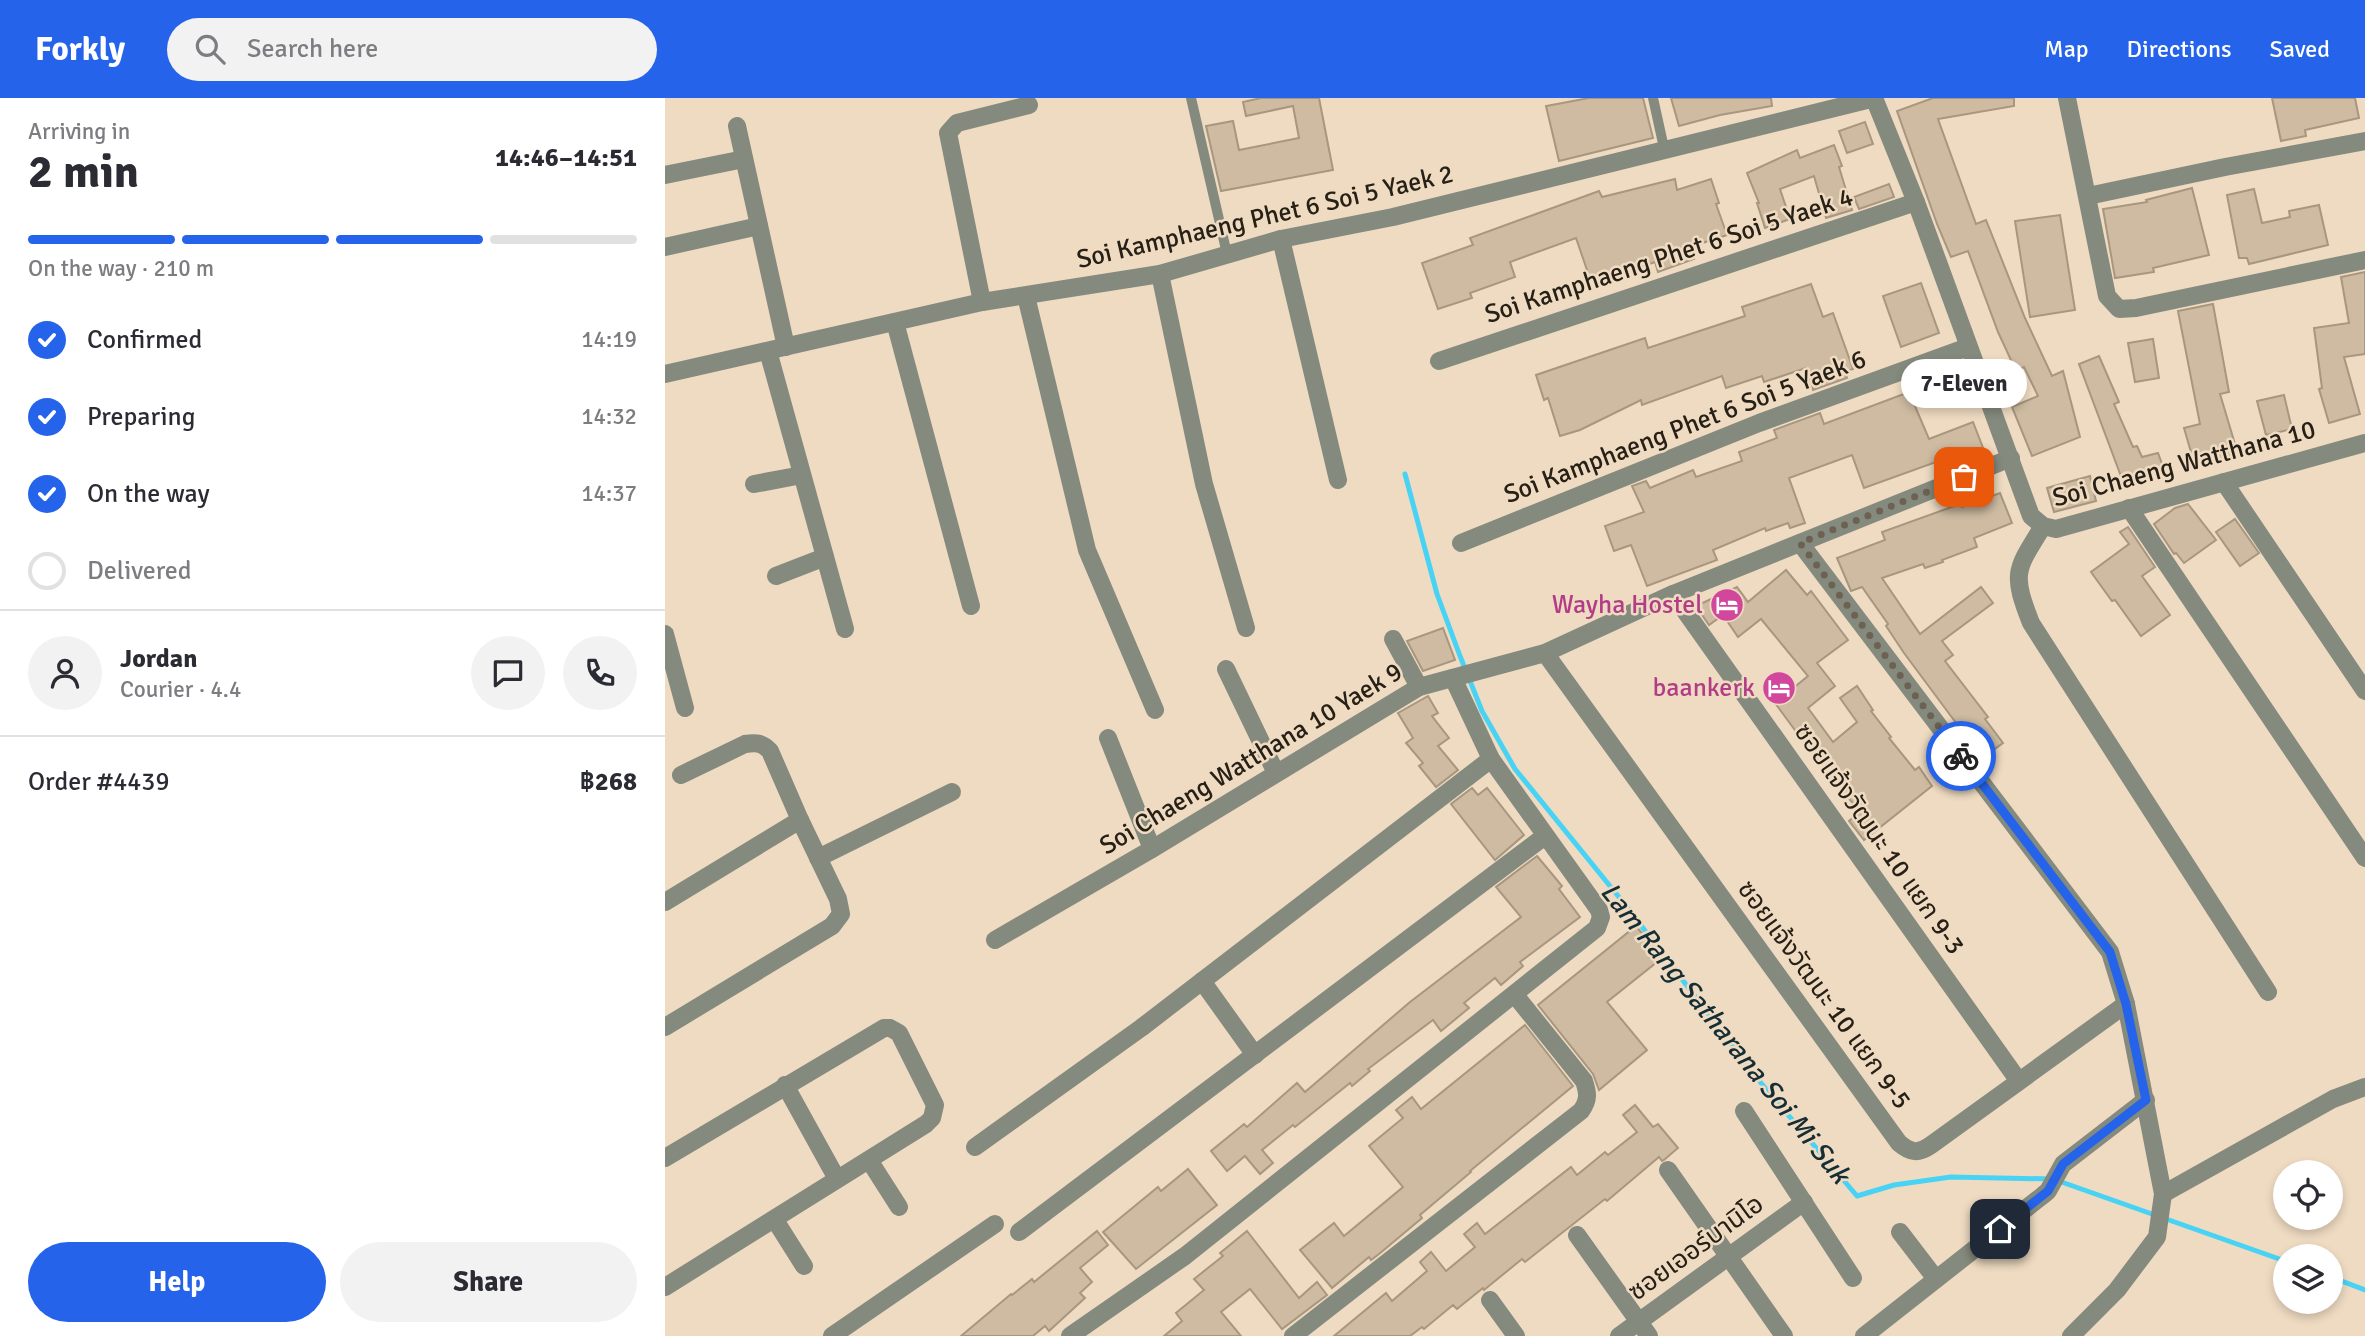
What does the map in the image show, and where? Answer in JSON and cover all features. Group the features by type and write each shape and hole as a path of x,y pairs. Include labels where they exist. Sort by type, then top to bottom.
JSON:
{"street":[{"name":"Soi Kamphaeng Phet 6 Soi 5 Yaek 2","path":"665,374 982,302 1160,274 1281,239 1393,217 1874,98"},
{"name":"Soi Chaeng Watthana 10","path":"1874,98 1916,202 2031,516 2043,526 2056,529 2365,443"},
{"path":"2067,98 2107,296 2119,309 2136,308 2365,260"},
{"path":"982,302 948,132 957,123 1029,105"},
{"path":"737,126 786,347"},
{"path":"2088,195 2365,141"},
{"path":"665,175 744,159"},
{"name":"Soi Kamphaeng Phet 6 Soi 5 Yaek 4","path":"1439,361 1916,202"},
{"path":"665,247 759,226"},
{"path":"1281,239 1338,481"},
{"path":"1160,274 1205,484 1246,628"},
{"path":"1026,296 1087,550 1154,710"},
{"path":"895,322 971,606"},
{"name":"Soi Kamphaeng Phet 6 Soi 5 Yaek 6","path":"1461,543 1759,423 1968,347"},
{"path":"768,351 845,629"},
{"name":"Soi Chaeng Watthana 10 Yaek 9","path":"996,940 1419,687 1545,653 1673,594 2011,458"},
{"path":"754,484 802,475"},
{"path":"2224,482 2365,691"},
{"path":"2129,509 2365,858"},
{"path":"2043,526 2023,559 2017,579 2031,623 2268,992"},
{"path":"1800,543 2110,952 2126,1004 2146,1100 2162,1199 2157,1237 2117,1290 2071,1336"},
{"path":"776,576 825,557"},
{"name":"ซอยแจ้งวัฒนะ 10 แยก 9-3","path":"1673,594 2018,1080"},
{"path":"665,635 685,708"},
{"path":"1393,639 1419,687"},
{"name":"ซอยแจ้งวัฒนะ 10 แยก 9-5","path":"1545,653 1899,1143 1907,1149 1915,1153 1921,1152 2126,1004"},
{"path":"1226,669 1276,773"},
{"path":"1070,1336 1185,1256 1515,995 1600,923 1595,902 1491,759 1462,676"},
{"path":"1108,737 1152,849"},
{"path":"665,1027 838,921 841,914 838,899 770,751 763,744 745,744 681,775"},
{"path":"975,1147 1202,981 1491,759"},
{"path":"818,858 952,792"},
{"path":"665,902 800,820"},
{"path":"1019,1232 1545,836"},
{"path":"1202,981 1255,1055"},
{"path":"1293,1336 1581,1111 1586,1104 1588,1097 1584,1081 1515,995"},
{"path":"665,1158 884,1028 899,1033 935,1105 926,1124 665,1287"},
{"path":"785,1085 837,1180"},
{"path":"2162,1199 2333,1099 2365,1087"},
{"path":"1864,1336 2048,1191 2058,1171 2072,1156 2146,1100"},
{"path":"1744,1111 1853,1278"},
{"path":"870,1160 899,1207"},
{"path":"1668,1170 1784,1336"},
{"name":"ซอยเออร์บานิโอ","path":"1619,1336 1644,1329 1730,1257 1804,1202"},
{"path":"775,1220 804,1266"},
{"path":"832,1336 995,1224"},
{"path":"1900,1231 1936,1279"},
{"path":"1577,1235 1644,1329"},
{"path":"1490,1300 1516,1336"}],"lane":[{"path":"1192,98 1227,254"},
{"path":"1653,98 1664,148"}],"building":[{"path":"1261,98 1319,98 1333,170 1221,191 1206,126 1233,121 1239,150 1299,138 1293,106 1246,116 1243,102"},
{"path":"1589,98 1643,98 1653,138 1559,161 1546,106"},
{"path":"1671,98 1771,98 1772,106 1720,115 1679,126"},
{"path":"1933,98 2014,98 2014,106 1938,119 1976,224 1986,220 2025,318 2052,376 2063,371 2080,437 2032,456 2012,407 2038,396 2024,367 2016,371 1998,332 1968,251 1951,257 1897,111"},
{"path":"2272,98 2355,98 2359,118 2305,130 2306,136 2281,141"},
{"path":"1865,122 1873,144 1847,153 1839,131"},
{"path":"1834,145 1842,166 1839,167 1852,210 1826,218 1814,176 1780,189 1790,219 1765,228 1747,173 1797,150 1800,158"},
{"path":"1675,179 1677,190 1711,179 1727,235 1690,247 1694,259 1658,272 1655,262 1610,278 1611,282 1591,289 1576,238 1510,262 1515,277 1470,293 1472,298 1438,309 1422,263 1473,245 1470,238 1599,191 1602,197"},
{"path":"1889,184 1894,197 1859,209 1854,197"},
{"path":"2192,188 2209,255 2153,268 2154,272 2115,278 2103,209 2147,202 2146,200"},
{"path":"2254,189 2262,223 2290,217 2289,211 2319,205 2328,245 2249,264 2247,258 2239,258 2227,195"},
{"path":"2060,215 2075,310 2030,317 2015,221"},
{"path":"2365,272 2365,354 2344,357 2360,414 2329,423 2319,389 2322,388 2314,328 2349,323 2341,277"},
{"path":"1921,283 1939,333 1901,347 1883,296"},
{"path":"1811,284 1823,317 1833,313 1853,369 1845,372 1847,378 1813,390 1806,368 1764,382 1762,376 1726,388 1722,376 1642,405 1641,400 1580,430 1560,436 1548,398 1544,400 1536,375 1645,338 1648,348 1745,316 1742,307"},
{"path":"2213,304 2229,392 2220,394 2238,454 2195,466 2184,428 2200,424 2178,311"},
{"path":"2153,339 2159,378 2135,382 2128,343"},
{"path":"2099,356 2119,402 2114,404 2133,447 2137,446 2142,457 2158,453 2165,472 2125,487 2079,364"},
{"path":"1909,392 1929,439 1973,422 1985,453 1950,466 1947,458 1864,488 1852,455 1789,478 1805,523 1790,528 1788,523 1766,531 1765,528 1713,550 1717,560 1647,586 1631,545 1614,551 1605,526 1644,512 1632,486 1646,481 1650,488 1693,470 1696,477 1742,461 1739,452 1777,438 1774,430 1820,413 1824,424"},
{"path":"2284,395 2292,429 2266,435 2257,401"},
{"path":"2090,476 2096,501 2054,512 2047,488"},
{"path":"2000,493 2012,523 1974,538 1977,547 1942,560 1943,562 1925,568 1923,564 1882,578 1920,634 1981,587 1993,603 1942,641 1953,655 1945,661 1988,717 1985,719 2003,743 1985,756 1968,732 1965,735 1904,653 1862,587 1851,591 1837,558 1885,540 1882,532 1960,504 1962,507"},
{"path":"2188,504 2216,540 2184,563 2174,554 2154,524 2175,508"},
{"path":"2235,519 2259,553 2240,566 2216,532"},
{"path":"2128,527 2155,567 2142,576 2170,615 2141,636 2091,572 2129,544 2120,532"},
{"path":"1786,570 1807,595 1811,591 1848,640 1817,663 1835,686 1808,708 1833,742 1857,722 1840,698 1857,686 1873,710 1871,711 1891,737 1889,738 1915,770 1919,767 1932,786 1864,840 1849,821 1860,812 1775,703 1808,676 1761,619 1738,637 1723,615 1709,625 1696,606 1737,587 1748,602"},
{"path":"1443,628 1455,660 1423,671 1407,641"},
{"path":"1428,696 1438,713 1432,716 1449,738 1438,746 1458,770 1436,787 1419,766 1423,763 1406,743 1413,738 1398,713"},
{"path":"1472,788 1478,795 1487,788 1524,835 1495,860 1451,804"},
{"path":"1537,856 1562,886 1559,889 1580,917 1520,962 1523,966 1501,985 1495,978 1464,1003 1469,1008 1441,1031 1433,1020 1368,1069 1370,1071 1352,1086 1350,1083 1295,1127 1293,1125 1262,1150 1273,1163 1260,1174 1245,1156 1227,1171 1211,1151 1244,1124 1247,1127 1297,1083 1305,1092 1410,1002 1521,917 1496,887"},
{"path":"1636,926 1662,958 1607,1002 1647,1050 1599,1090 1593,1074 1538,1005"},
{"path":"1525,1025 1573,1086 1470,1171 1420,1215 1422,1218 1332,1288 1300,1250 1334,1223 1344,1236 1403,1187 1369,1146 1403,1118 1396,1110 1412,1097 1421,1109"},
{"path":"1635,1105 1653,1127 1658,1124 1678,1148 1664,1160 1659,1157 1607,1201 1605,1199 1525,1262 1522,1259 1484,1290 1483,1288 1457,1309 1453,1305 1424,1329 1422,1327 1410,1336 1334,1336 1386,1293 1392,1301 1427,1271 1420,1262 1431,1252 1446,1271 1475,1247 1464,1234 1477,1223 1485,1234 1571,1167 1577,1175 1605,1152 1608,1155 1637,1132 1623,1115"},
{"path":"1188,1169 1217,1205 1136,1269 1103,1232 1158,1187 1161,1191"},
{"path":"1097,1231 1108,1245 1080,1268 1092,1282 1080,1293 1085,1298 1049,1331 1045,1326 1033,1336 961,1336 1011,1294 1032,1279 1034,1282"},
{"path":"1247,1231 1299,1298 1317,1282 1327,1295 1282,1329 1250,1289 1221,1312 1241,1336 1164,1336 1182,1321 1176,1313 1204,1290 1194,1279 1223,1256 1220,1253"}],"waterway":[{"name":"Lam Rang Satharana Soi Mi Suk","path":"1405,474 1437,594 1460,656 1482,711 1515,769 1627,907 1761,1083 1857,1196 1894,1185 1951,1177 2053,1179 2273,1257"},
{"name":"Lam Rang Satharana Soi Mi Suk","path":"2343,1282 2365,1290"}],"way so far":[{"path":"1961,756 1800,543 1964,477"}],"place":[{"name":"7-Eleven","path":"1964,477"},
{"name":"Wayha Hostel","path":"1727,605"},
{"name":"baankerk","path":"1779,688"}],"route":[{"path":"1961,756 2110,952 2126,1004 2146,1100 2072,1156 2058,1171 2048,1191 2000,1229"}]}
